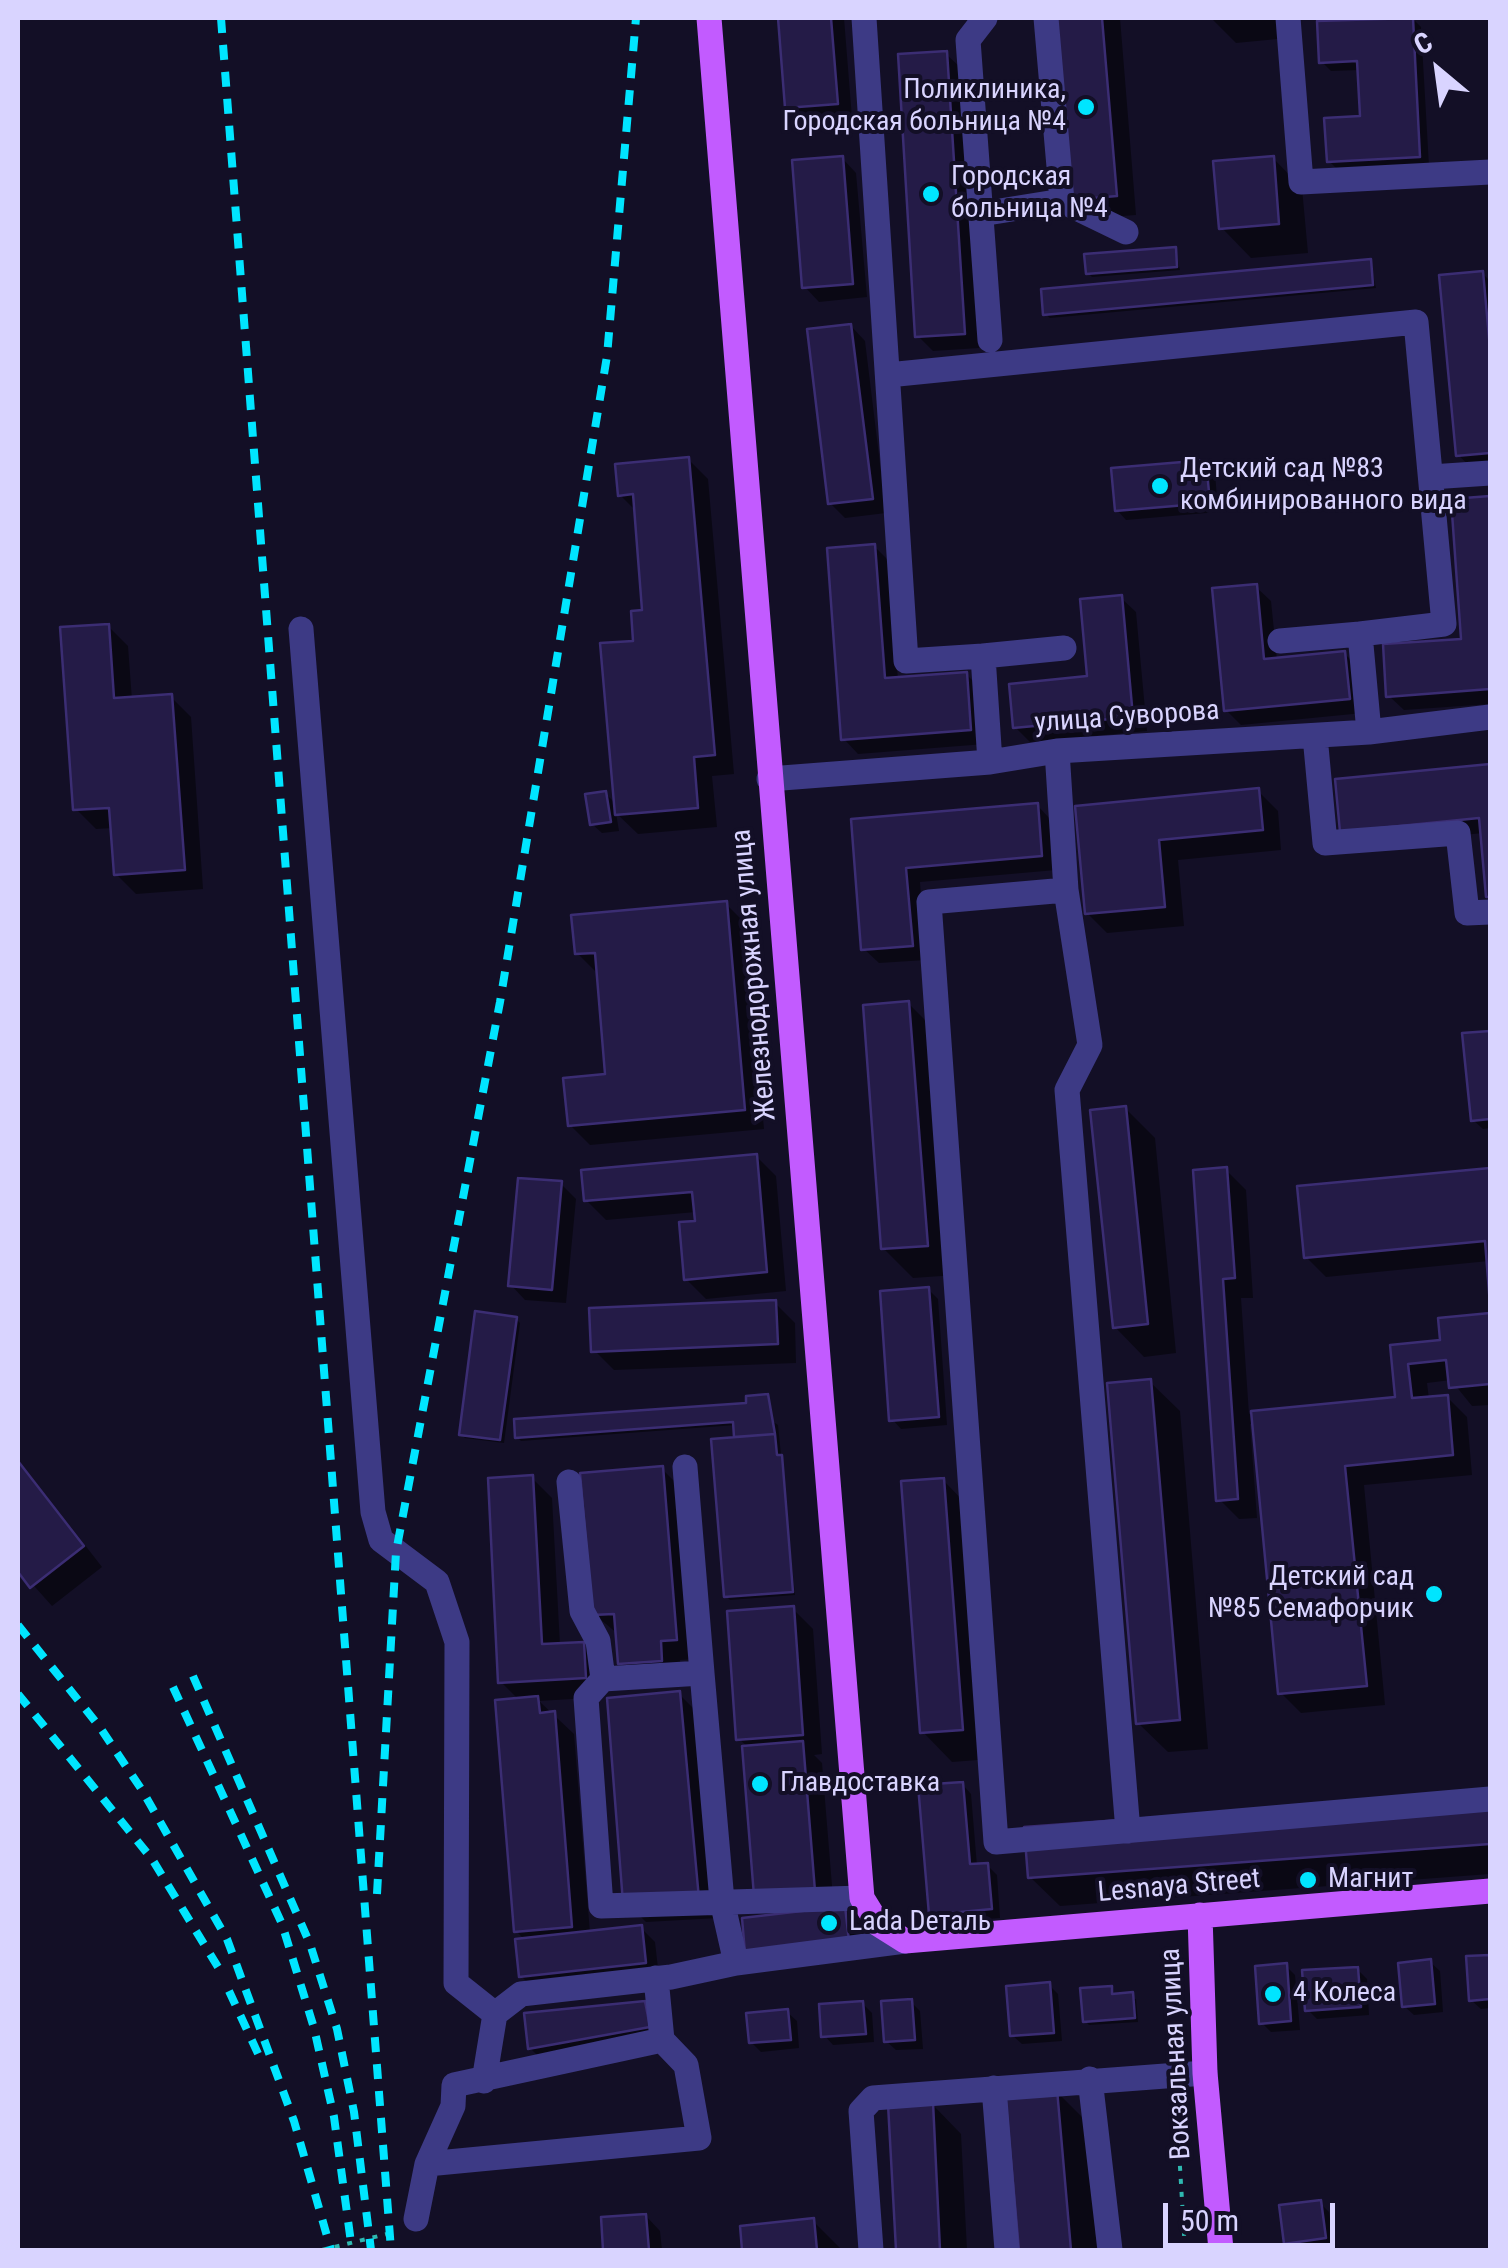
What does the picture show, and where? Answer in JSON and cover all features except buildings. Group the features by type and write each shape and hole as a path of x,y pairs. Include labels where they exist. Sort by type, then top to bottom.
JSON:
{"main road":[{"name":"Железнодорожная улица","path":"709,18 862,1898 878,1924 905,1941"},
{"name":"Lesnaya Street","path":"905,1941 1490,1891"},
{"name":"Вокзальная улица","path":"1200,1914 1205,2073 1220,2250"}],"street":[{"path":"864,18 906,661 1064,648"},
{"path":"985,18 968,40 990,340"},
{"path":"1046,18 1062,201"},
{"path":"1288,18 1301,182 1490,172"},
{"path":"981,214 1062,201 1126,232"},
{"path":"888,374 1416,322 1444,624 1280,642"},
{"path":"1431,476 1490,474"},
{"path":"301,629 373,1512 381,1540 438,1582 457,1642 456,1983 495,2014"},
{"path":"1360,634 1370,732"},
{"path":"983,656 990,762"},
{"name":"улица Суворова","path":"769,779 990,762 1057,751 1370,732 1490,717"},
{"path":"1316,736 1325,842 1458,833 1467,914 1490,912"},
{"path":"1057,751 1066,890 1090,1045 1067,1090 1128,1830"},
{"path":"1066,890 930,902 996,1842 1490,1800"},
{"path":"685,1467 722,1901 736,1963"},
{"path":"569,1482 582,1611 598,1641 603,1678"},
{"path":"702,1674 603,1678 586,1698 601,1906 862,1898"},
{"path":"484,2081 495,2014 521,1994 905,1941"},
{"path":"427,2164 699,2138 686,2066 662,2040 656,1978"},
{"path":"416,2219 427,2164 453,2106 454,2084 484,2081 497,2073 662,2040"},
{"path":"871,2250 861,2111 866,2103 883,2096 1205,2073"},
{"path":"1090,2079 1110,2250"},
{"path":"994,2088 1007,2250"}],"path":[{"path":"1174,2074 1185,2250"},
{"path":"322,2250 407,2229 416,2219"}],"railway":[{"path":"221,18 391,2250"},
{"path":"377,1894 396,1552 500,1002 607,356 636,18"},
{"path":"18,1625 99,1726 142,1790 227,1939 294,2121 331,2250"},
{"path":"193,1676 310,1944 337,2029 354,2112 371,2250"},
{"path":"173,1687 282,1924 314,2028 334,2117 352,2250"},
{"path":"18,1694 152,1859 218,1967"},
{"path":"229,1991 261,2060"}],"place":[{"name":"Поликлиника, Городская больница №4","path":"1086,107"},
{"name":"Городская больница №4","path":"931,194"},
{"name":"Детский сад №83 комбинированного вида","path":"1160,486"},
{"name":"Детский сад №85 Семафорчик","path":"1434,1594"},
{"name":"Главдоставка","path":"760,1784"},
{"name":"Магнит","path":"1308,1880"},
{"name":"Lada Dеталь","path":"829,1923"},
{"name":"4 Колеса","path":"1273,1994"}]}
